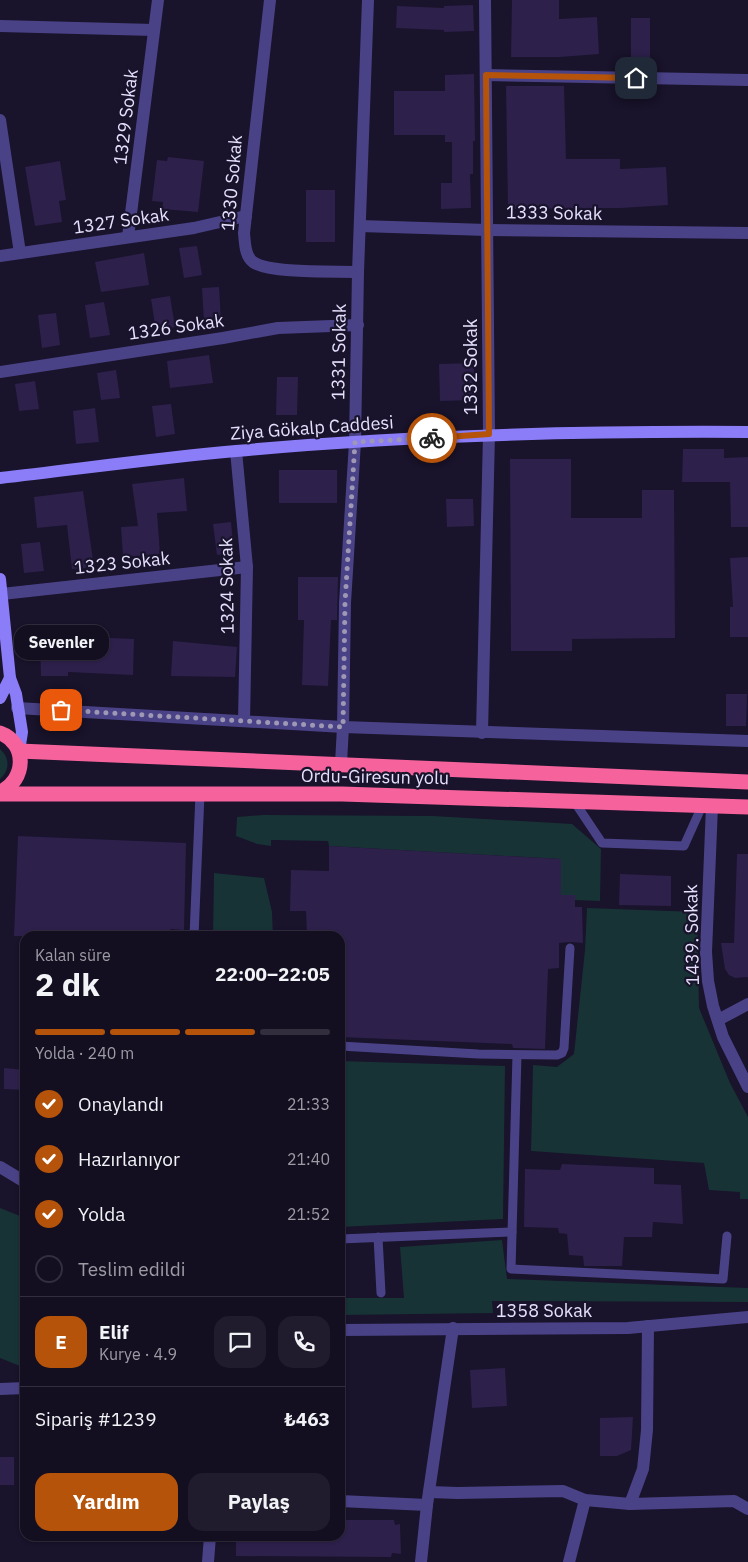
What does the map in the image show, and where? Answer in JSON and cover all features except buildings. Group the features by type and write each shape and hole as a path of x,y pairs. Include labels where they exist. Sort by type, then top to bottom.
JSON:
{"highway":[{"path":"0,733 10,738 19,751 21,763 18,777 9,788 0,793"},
{"name":"Ordu-Giresun yolu","path":"19,751 748,782"},
{"name":"Ordu-Giresun yolu","path":"0,793 342,794 748,807"}],"street":[{"name":"1329 Sokak","path":"128,237 158,0"},
{"name":"1330 Sokak","path":"270,0 244,234 246,253 253,262 272,269 358,272"},
{"name":"1331 Sokak","path":"341,764 345,603 355,442 358,272 368,0"},
{"name":"1332 Sokak","path":"482,733 489,434 485,0"},
{"path":"0,26 154,30"},
{"path":"486,75 748,80"},
{"path":"0,120 20,253"},
{"name":"1327 Sokak","path":"0,256 194,228 246,216"},
{"name":"1333 Sokak","path":"360,226 487,230 748,233"},
{"name":"1326 Sokak","path":"0,372 278,328 358,325"},
{"name":"Ziya Gökalp Caddesi","path":"0,478 236,451 355,442 489,434 748,432"},
{"name":"1324 Sokak","path":"236,451 247,596 244,721"},
{"name":"1323 Sokak","path":"2,594 246,567"},
{"path":"0,579 10,678 16,694 22,732 19,751"},
{"path":"0,698 10,678"},
{"path":"17,708 343,727 482,733 748,740"},
{"name":"1439. Sokak","path":"707,806 706,952 708,981 723,1037 748,1087"},
{"path":"718,1020 748,1004"},
{"path":"0,1167 20,1179"},
{"name":"1358 Sokak","path":"345,1330 628,1328 748,1317"},
{"path":"630,1504 643,1469 647,1430 648,1326"},
{"path":"421,1562 428,1499 453,1328"},
{"path":"0,1389 20,1388"},
{"path":"345,1501 428,1499 458,1494 563,1491 585,1500 630,1504 734,1500 748,1509"},
{"path":"569,1562 585,1500"},
{"path":"208,1562 210,1541"}],"lane":[{"path":"194,931 200,794"},
{"path":"574,801 602,843 675,846 684,846 707,806"},
{"path":"345,1046 517,1055 553,1056 562,1053 565,1044 570,948"},
{"path":"517,1055 511,1269 723,1279 727,1236"},
{"path":"345,1239 512,1232"},
{"path":"378,1238 381,1293"}],"green space":[{"path":"0,749 6,756 8,764 6,772 0,779"},
{"path":"263,815 433,816 572,824 601,849 600,901 575,900 575,895 561,895 561,859 329,846 328,841 271,840 271,846 257,844 236,836 237,817"},
{"path":"214,873 264,878 272,912 273,931 213,931"},
{"path":"587,908 697,912 699,1008 730,1083 748,1117 748,1199 740,1199 740,1192 709,1190 704,1163 531,1151 533,1065 557,1067 574,1054 585,950"},
{"path":"345,1061 505,1066 503,1219 345,1227"},
{"path":"0,1208 20,1216 20,1366 0,1358"},
{"path":"502,1240 507,1279 748,1288 748,1302 492,1301 493,1313 345,1315 345,1298 404,1298 400,1247"}],"way so far":[{"path":"61,710 343,727 345,603 355,442 432,438"}],"place":[{"name":"Sevenler","path":"61,710"}],"route":[{"path":"432,438 489,434 486,75 636,78"}]}
